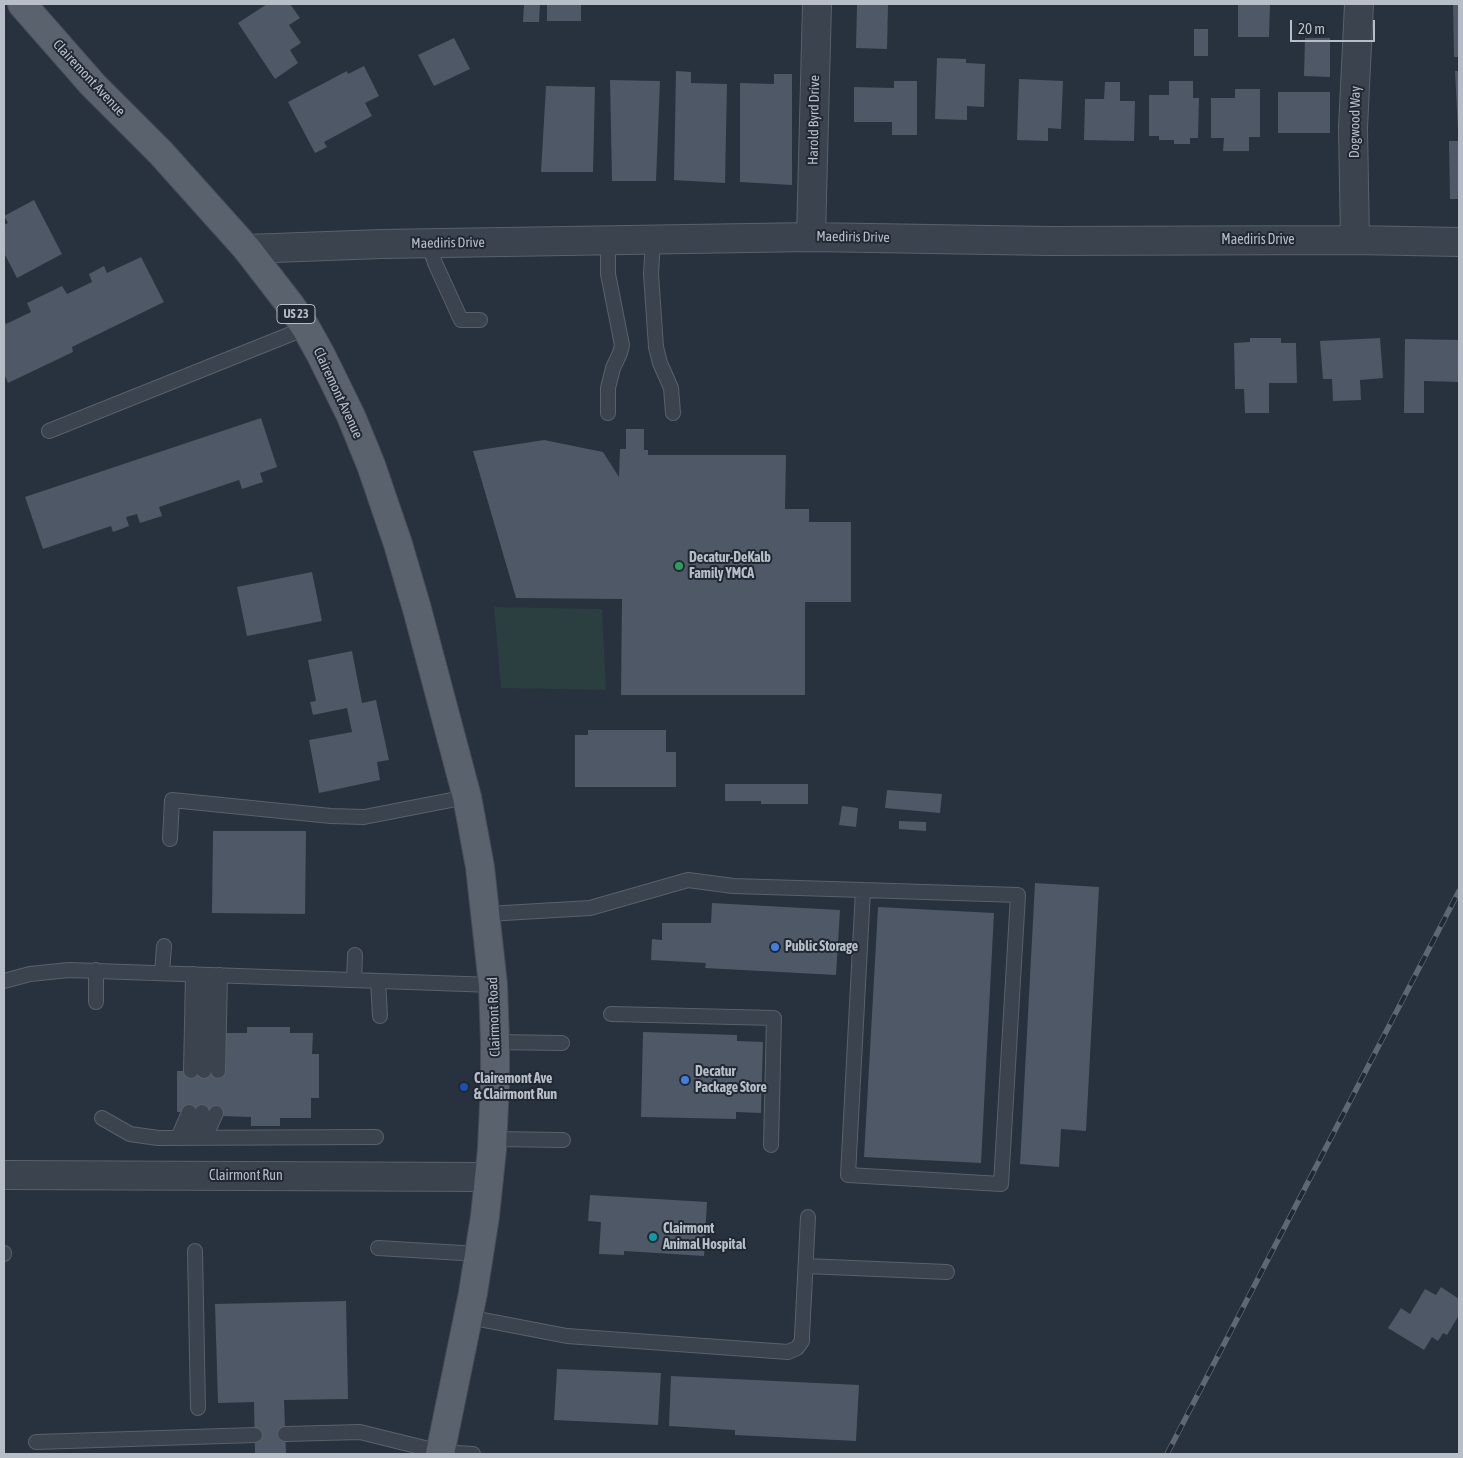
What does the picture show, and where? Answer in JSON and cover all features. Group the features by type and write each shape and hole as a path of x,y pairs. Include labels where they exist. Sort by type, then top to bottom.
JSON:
{"main road":[{"name":"Clairemont Avenue","path":"22,4 93,85 161,153 247,249 306,328 351,416 372,468 400,554 442,700"},
{"name":"Clairmont Road","path":"441,1453 479,1254 489,1177 495,1082 493,985 487,914 467,797 442,700"}],"street":[{"name":"Harold Byrd Drive","path":"811,237 817,4"},
{"name":"Dogwood Way","path":"1355,240 1353,128 1359,4"},
{"name":"Maediris Drive","path":"247,249 811,237 1049,241 1355,240 1459,242"},
{"name":"Clairmont Run","path":"4,1175 489,1177"}],"lane":[{"path":"608,240 608,274 622,345 608,388 608,412"},
{"path":"652,240 651,274 656,347 660,363 671,388 673,413"},
{"path":"429,244 435,263 461,320 480,320"},
{"path":"49,431 306,328"},
{"path":"170,839 172,800 331,816 364,817 467,797"},
{"path":"487,914 590,908 688,880 733,886 863,890 1018,895 1001,1184 848,1175 863,890"},
{"path":"162,973 164,946"},
{"path":"354,980 355,955"},
{"path":"4,981 30,974 52,971 96,970 493,985"},
{"path":"96,970 96,1002"},
{"path":"197,1071 207,975"},
{"path":"207,975 218,1071"},
{"path":"378,981 380,1016"},
{"path":"611,1014 774,1018 771,1145"},
{"path":"495,1042 562,1043"},
{"path":"178,1138 202,1113 199,1138"},
{"path":"102,1118 130,1134 158,1138 376,1137"},
{"path":"492,1139 563,1140"},
{"path":"468,1317 567,1336 788,1352 797,1348 802,1341 808,1217"},
{"path":"378,1248 479,1254"},
{"path":"194,1251 198,1408"},
{"path":"806,1266 947,1272"},
{"path":"285,1434 360,1432 441,1453 473,1454"},
{"path":"36,1442 255,1435"}],"shaded area":[{"path":"494,607 602,609 606,690 501,688"}],"building":[{"path":"267,4 290,4 300,18 289,25 301,43 290,50 298,63 275,79 238,23"},
{"path":"547,4 581,4 581,21 547,21"},
{"path":"1238,4 1270,4 1269,37 1238,37"},
{"path":"1453,4 1459,4 1459,57 1454,57"},
{"path":"524,5 540,5 539,22 523,22"},
{"path":"857,5 888,5 887,49 856,48"},
{"path":"1194,29 1208,29 1208,56 1194,56"},
{"path":"454,38 470,69 434,86 418,55"},
{"path":"1305,38 1330,38 1330,77 1304,76"},
{"path":"937,58 966,59 966,63 985,64 984,107 967,106 967,120 935,119"},
{"path":"364,66 379,96 365,103 372,116 324,142 327,147 315,153 288,102 347,71 348,74"},
{"path":"676,71 691,72 691,83 727,84 725,183 674,180"},
{"path":"1455,71 1459,71 1459,131 1458,131"},
{"path":"774,74 792,74 792,185 740,182 740,83 774,84"},
{"path":"1019,79 1063,81 1061,129 1048,128 1048,141 1017,140"},
{"path":"610,80 660,81 656,181 612,181"},
{"path":"894,81 917,81 917,135 892,135 892,122 854,122 854,87 894,88"},
{"path":"1169,81 1193,81 1193,98 1199,98 1198,138 1190,138 1190,144 1174,144 1174,140 1159,140 1159,136 1149,136 1149,95 1169,95"},
{"path":"1105,82 1120,82 1120,101 1135,101 1134,141 1084,140 1085,99 1104,99"},
{"path":"546,86 595,87 593,172 541,172"},
{"path":"1235,89 1260,89 1260,137 1249,137 1249,151 1223,151 1224,138 1211,138 1211,98 1235,98"},
{"path":"1278,92 1330,92 1330,133 1278,133"},
{"path":"1449,141 1459,141 1459,199 1450,199"},
{"path":"34,200 62,254 17,278 4,253 4,225 8,223 4,216"},
{"path":"141,257 164,302 72,347 73,352 8,383 4,374 4,319 6,324 31,312 27,303 62,286 67,294 92,282 89,274 104,266 107,273"},
{"path":"1250,338 1281,338 1281,343 1296,343 1297,383 1269,383 1269,413 1245,413 1244,389 1235,389 1234,343 1250,342"},
{"path":"1380,338 1383,378 1360,380 1361,400 1333,401 1332,379 1323,379 1320,341"},
{"path":"1405,339 1459,340 1459,382 1424,381 1424,413 1404,413"},
{"path":"261,418 277,467 260,473 263,482 242,489 239,480 159,507 162,516 140,523 137,514 126,517 129,526 113,532 111,526 43,549 25,497"},
{"name":"Decatur-DeKalb Family YMCA","path":"626,429 644,429 644,450 648,450 648,455 786,455 785,509 809,509 809,522 851,522 851,602 805,602 805,695 621,695 622,599 516,598 473,451 544,440 603,452 619,477 620,449 626,449"},
{"path":"312,572 322,621 247,636 237,587"},
{"path":"352,651 362,703 376,700 389,760 377,762 380,780 319,793 309,740 352,732 347,708 313,715 310,702 316,701 308,660"},
{"path":"588,730 666,730 666,752 676,752 676,787 575,787 575,735 588,735"},
{"path":"725,784 808,784 808,804 761,804 761,801 725,801"},
{"path":"887,790 942,794 940,813 885,808"},
{"path":"842,806 858,808 856,827 839,825"},
{"path":"899,821 926,822 926,831 899,829"},
{"path":"213,831 306,831 305,914 212,913"},
{"path":"1035,883 1099,887 1086,1131 1061,1129 1059,1167 1020,1164"},
{"path":"712,903 840,910 836,975 705,968 706,963 651,960 652,939 662,940 662,923 711,923"},
{"path":"878,907 994,913 981,1163 864,1157"},
{"path":"247,1027 290,1027 290,1033 313,1033 312,1054 319,1054 319,1098 311,1098 311,1118 280,1118 280,1126 251,1126 251,1117 220,1116 220,1113 177,1112 177,1071 223,1071 223,1033 247,1033"},
{"path":"643,1032 737,1035 737,1041 763,1042 761,1113 736,1112 736,1119 641,1117"},
{"name":"Clairmont Animal Hospital","path":"590,1195 707,1202 704,1256 624,1251 624,1255 599,1254 601,1222 588,1221"},
{"path":"1441,1287 1459,1299 1459,1315 1447,1335 1443,1333 1438,1341 1432,1337 1424,1350 1388,1328 1401,1308 1410,1314 1425,1289 1436,1295"},
{"path":"346,1301 348,1399 284,1400 286,1453 255,1454 254,1402 218,1403 215,1304"},
{"path":"557,1369 661,1373 658,1425 554,1420"},
{"path":"671,1376 859,1385 856,1441 735,1435 735,1430 669,1426"}],"railway":[{"path":"1167,1454 1459,891"}],"place":[{"name":"Decatur-DeKalb Family YMCA","path":"679,566"},
{"name":"Public Storage","path":"775,947"},
{"name":"Decatur Package Store","path":"685,1080"},
{"name":"Clairemont Ave & Clairmont Run","path":"464,1087"},
{"name":"Clairmont Animal Hospital","path":"653,1237"}]}
